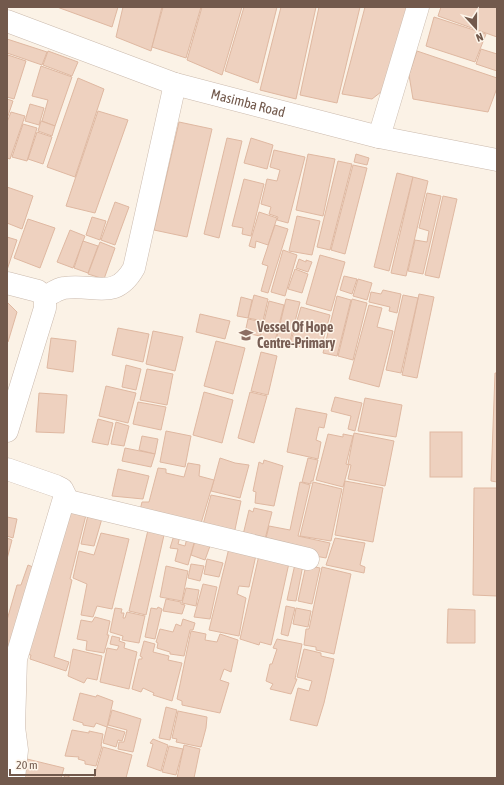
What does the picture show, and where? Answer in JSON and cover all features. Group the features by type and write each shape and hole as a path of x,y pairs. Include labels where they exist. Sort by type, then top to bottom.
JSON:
{"street":[{"path":"379,137 418,7"},
{"name":"Masimba Road","path":"7,21 175,84 379,137 497,160"},
{"path":"45,298 62,288 108,289 120,285 128,278 134,268 175,84"},
{"path":"7,283 38,291 45,298 46,308 7,431"},
{"path":"7,469 56,486 62,489 65,495 14,660 14,727 17,750 14,778"},
{"path":"64,500 308,559"}],"building":[{"path":"57,7 118,7 112,27"},
{"path":"123,7 162,7 151,51 116,37"},
{"path":"163,7 201,7 186,58 152,47"},
{"path":"202,7 242,7 222,75 187,60"},
{"path":"244,7 277,7 258,83 225,71"},
{"path":"281,7 316,7 296,99 260,90"},
{"path":"319,7 360,7 337,103 300,95"},
{"path":"365,7 408,7 386,88 372,99 342,94"},
{"path":"441,7 497,7 497,37 438,16"},
{"path":"434,17 486,34 475,62 426,46"},
{"path":"7,39 47,52 42,65 7,53"},
{"path":"481,49 497,54 497,71 476,64"},
{"path":"48,51 78,62 72,76 43,65"},
{"path":"417,51 497,78 497,88 488,112 413,99 409,75"},
{"path":"8,55 26,61 14,99 7,97"},
{"path":"41,66 72,77 55,126 42,121 48,100 32,96"},
{"path":"78,78 104,89 75,177 47,167"},
{"path":"7,99 13,101 7,119"},
{"path":"30,104 44,108 39,125 25,121"},
{"path":"98,111 128,120 95,213 66,206"},
{"path":"11,112 25,116 10,159 7,158 7,122"},
{"path":"41,121 55,126 52,136 38,131"},
{"path":"179,122 212,129 187,237 154,230"},
{"path":"23,124 37,128 27,161 12,157"},
{"path":"37,132 52,137 43,164 28,159"},
{"path":"227,138 242,141 219,238 204,234"},
{"path":"251,138 273,145 267,169 244,163"},
{"path":"274,150 305,157 288,223 277,220 278,217 269,214 271,207 261,204 267,179 277,181 280,170 270,167"},
{"path":"308,154 335,159 323,216 296,210"},
{"path":"356,154 369,158 367,165 354,162"},
{"path":"338,161 352,164 330,250 317,247"},
{"path":"353,165 367,168 345,254 331,250"},
{"path":"397,173 413,177 389,271 374,267"},
{"path":"413,177 428,181 406,276 391,273"},
{"path":"244,179 264,184 251,236 242,234 243,228 232,226"},
{"path":"7,187 33,196 22,229 7,223"},
{"path":"427,193 441,196 423,274 408,271 415,240 427,242 429,231 419,228"},
{"path":"443,196 457,199 439,278 425,275"},
{"path":"115,202 129,207 115,245 101,240"},
{"path":"259,212 277,218 268,245 256,241 255,248 249,246"},
{"path":"297,216 320,221 312,255 289,251"},
{"path":"92,217 106,221 100,240 86,235"},
{"path":"28,219 55,228 40,268 14,258"},
{"path":"275,225 288,229 268,293 261,291 268,266 262,264"},
{"path":"70,230 85,236 73,268 57,262"},
{"path":"7,237 17,240 7,270"},
{"path":"83,241 98,246 88,273 74,268"},
{"path":"100,242 115,248 104,279 88,274"},
{"path":"283,250 297,255 285,296 271,292"},
{"path":"320,255 345,262 331,311 306,304"},
{"path":"299,259 306,262 306,260 312,262 308,272 296,268"},
{"path":"295,269 308,274 302,293 288,289"},
{"path":"344,276 357,279 352,294 340,290"},
{"path":"358,279 372,283 367,300 353,296"},
{"path":"383,290 401,294 397,313 389,311 390,307 369,302 371,292 381,294"},
{"path":"419,294 434,297 417,378 402,375"},
{"path":"254,295 268,299 263,321 248,318"},
{"path":"403,295 418,298 401,373 386,370"},
{"path":"337,296 351,300 337,356 323,353"},
{"path":"241,297 252,300 248,318 237,316"},
{"path":"286,299 300,302 289,345 276,341"},
{"path":"352,299 367,303 353,360 338,356"},
{"path":"269,301 284,305 275,341 260,338"},
{"path":"7,302 17,312 8,342 7,342"},
{"path":"369,305 382,308 377,327 393,331 379,387 349,379"},
{"path":"301,307 330,315 321,348 303,343 301,347 290,344"},
{"path":"200,314 230,321 225,339 196,332"},
{"path":"248,319 263,322 260,336 245,333"},
{"path":"118,328 149,334 143,362 112,355"},
{"path":"153,331 183,337 175,371 146,364"},
{"path":"51,338 76,341 73,372 47,368"},
{"path":"216,341 245,348 233,394 204,386"},
{"path":"261,352 277,356 268,395 251,391"},
{"path":"126,365 141,369 136,390 122,387"},
{"path":"147,369 173,374 167,405 140,400"},
{"path":"495,373 497,373 497,482 491,481"},
{"path":"106,386 136,393 128,423 99,416"},
{"path":"204,392 233,400 222,443 193,435"},
{"path":"250,392 267,396 254,443 238,438"},
{"path":"39,393 67,395 64,433 36,432"},
{"path":"335,397 362,403 355,431 348,429 351,416 331,411"},
{"path":"365,398 402,405 396,437 358,431"},
{"path":"138,402 166,407 161,430 133,424"},
{"path":"296,408 327,414 324,428 319,427 316,440 321,442 318,459 287,452"},
{"path":"98,419 113,423 108,445 92,442"},
{"path":"116,422 129,426 124,446 111,444"},
{"path":"166,431 191,436 185,467 160,462"},
{"path":"430,432 462,432 462,477 430,477"},
{"path":"354,433 394,441 385,486 348,479 351,465 348,464"},
{"path":"328,434 343,437 343,434 353,436 346,464 349,465 343,487 316,480"},
{"path":"142,436 158,439 155,454 139,450"},
{"path":"125,448 155,454 151,467 122,461"},
{"path":"220,458 235,463 249,465 240,498 211,491"},
{"path":"308,458 318,460 311,484 302,482"},
{"path":"264,460 283,466 274,506 255,503 256,492 253,491 259,462 263,464"},
{"path":"188,463 200,465 199,476 214,480 199,530 140,510 142,502 149,502 158,468 166,469 166,473 184,477"},
{"path":"118,469 149,476 143,499 112,496"},
{"path":"345,481 383,488 373,542 335,535"},
{"path":"300,482 310,485 298,536 330,543 326,558 293,552 265,542 269,526 290,530"},
{"path":"313,482 342,489 331,541 300,536"},
{"path":"474,488 497,488 497,596 473,595"},
{"path":"211,495 241,501 233,539 201,532"},
{"path":"66,507 87,511 70,579 72,580 54,657 69,662 66,671 30,659 31,655 19,653"},
{"path":"254,508 272,512 264,543 242,539 249,510 253,512"},
{"path":"89,511 103,515 94,546 81,544"},
{"path":"7,517 17,519 13,538 7,536"},
{"path":"148,530 164,535 146,615 129,611"},
{"path":"175,532 181,533 178,544 185,546 188,534 196,536 188,565 175,561 178,549 170,548"},
{"path":"101,533 129,539 112,609 97,606 93,617 81,615 87,584 73,578 79,551 94,555"},
{"path":"7,538 12,540 7,559"},
{"path":"335,538 365,543 360,565 365,567 364,573 326,565"},
{"path":"195,541 210,546 205,560 191,555"},
{"path":"229,548 256,555 249,587 239,586 237,594 246,598 239,636 209,630"},
{"path":"259,555 289,563 271,645 260,642 259,645 240,639"},
{"path":"207,559 223,563 219,577 204,574"},
{"path":"191,564 204,566 200,581 188,578"},
{"path":"295,564 303,565 296,601 287,600"},
{"path":"28,565 38,569 15,648 7,646 7,620 17,585 21,585"},
{"path":"306,565 320,568 312,604 298,601"},
{"path":"166,566 188,571 182,601 160,597"},
{"path":"322,567 351,574 334,654 316,650 316,647 304,645 306,629 309,629"},
{"path":"203,584 217,587 210,619 194,617"},
{"path":"186,588 199,590 196,606 182,603"},
{"path":"166,599 181,602 181,604 185,605 182,614 163,611"},
{"path":"286,606 295,608 288,636 281,634"},
{"path":"158,607 162,609 155,639 145,637 151,608 157,609"},
{"path":"115,608 122,609 121,613 124,613 123,618 125,618 127,612 145,616 139,643 122,640 123,636 110,632"},
{"path":"296,608 311,611 308,627 293,624"},
{"path":"448,609 475,610 475,643 447,643"},
{"path":"95,617 110,621 107,635 109,635 104,653 86,650 87,641 77,639 81,620 92,622"},
{"path":"183,619 195,623 193,630 190,630 184,656 170,654 170,652 157,648 158,643 156,642 160,629 173,632 176,624 181,626"},
{"path":"191,631 206,634 205,640 217,642 220,634 238,640 231,672 224,669 220,680 229,683 220,713 182,705 182,701 177,699"},
{"path":"112,636 120,638 119,641 125,643 124,648 137,652 129,689 100,682 107,648 117,650 119,646 110,644"},
{"path":"277,639 302,644 295,679 297,679 291,694 270,689 273,684 266,681 270,664 272,664 277,649 273,648"},
{"path":"144,641 155,644 153,652 169,656 168,660 182,663 172,701 153,695 154,693 143,688 141,692 132,689 139,659 142,659 140,656"},
{"path":"73,649 102,656 97,680 87,678 84,683 68,676"},
{"path":"304,649 321,653 321,656 334,659 317,726 290,720 298,688 309,691 312,681 297,677"},
{"path":"80,693 96,697 97,695 113,701 107,727 96,723 94,727 83,725 83,723 73,720"},
{"path":"166,707 177,710 170,740 159,738"},
{"path":"112,710 141,719 133,752 118,749 119,742 124,742 127,730 108,725"},
{"path":"178,711 207,717 201,747 176,742 177,739 172,738"},
{"path":"107,727 125,732 122,741 118,740 116,747 103,743"},
{"path":"72,730 103,734 102,746 96,766 85,764 85,761 78,759 79,757 65,756"},
{"path":"153,739 168,745 161,771 147,766 153,744 150,743"},
{"path":"184,745 200,749 194,778 177,778"},
{"path":"169,746 183,749 176,775 162,772"},
{"path":"103,747 132,755 126,778 94,778"},
{"path":"27,759 64,768 61,778 23,778"},
{"path":"65,774 71,778 64,778"}],"place":[{"name":"Vessel Of Hope Centre-Primary","path":"246,335"}]}
